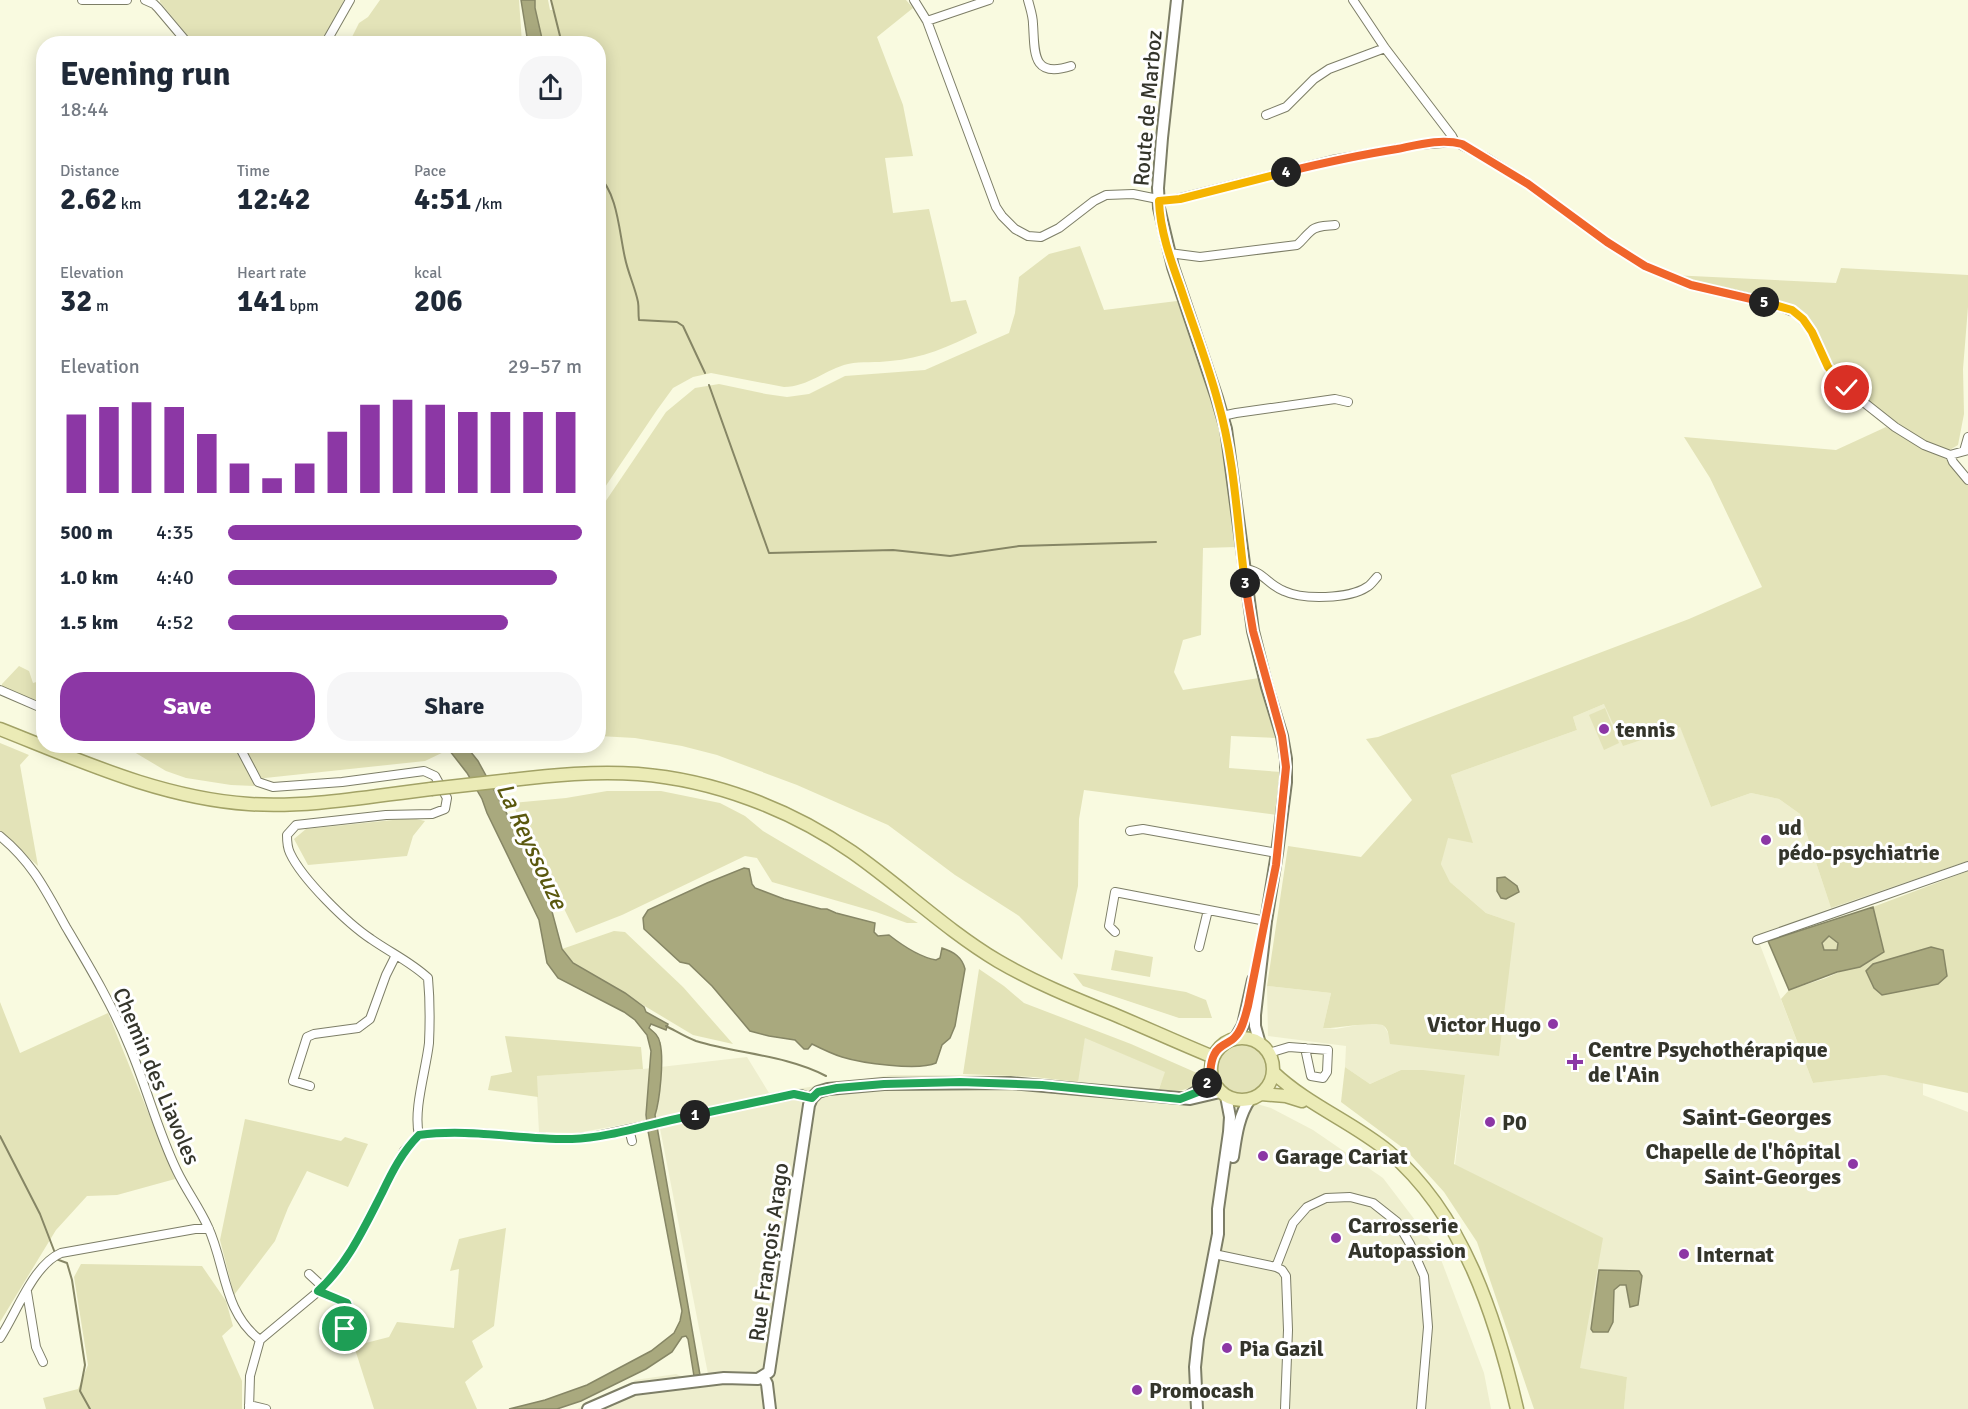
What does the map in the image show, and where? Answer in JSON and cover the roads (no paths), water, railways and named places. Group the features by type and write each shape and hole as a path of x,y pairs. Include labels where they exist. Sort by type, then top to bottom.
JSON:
{"main road":[{"name":"Route de Marboz","path":"1177,0 1162,138 1160,215 1169,253 1222,417 1232,470 1253,631 1282,736 1286,759 1286,782 1255,1015 1255,1026 1264,1048"},
{"path":"0,729 36,743"},
{"path":"61,753 163,790 221,802 250,804 302,804 567,773 639,774 709,786 765,805 811,827 853,853 958,934 997,960 1046,986 1213,1057"},
{"name":"Route de Marboz","path":"1234,1039 1243,1025 1266,921"},
{"path":"1180,1099 1204,1087 1211,1076 1213,1057 1221,1045 1243,1038 1264,1048 1273,1072 1290,1088 1358,1130 1390,1154 1427,1192 1453,1230 1477,1276 1517,1409"},
{"path":"1197,1409 1195,1367 1198,1339 1218,1234 1223,1219 1239,1122 1243,1109 1271,1081 1273,1072"},
{"path":"1211,1076 1223,1094 1230,1117 1218,1209 1218,1234"},
{"path":"812,1098 818,1092 837,1088 884,1084 971,1082 1042,1085 1180,1099 1223,1094 1234,1099 1286,1096 1315,1105"},
{"name":"Rue François Arago","path":"770,1409 767,1384 763,1376 769,1372 771,1365 812,1098"},
{"path":"588,1409 634,1389 724,1378 758,1379 763,1376"}],"street":[{"path":"82,0 127,0"},
{"path":"145,0 158,8 182,36"},
{"path":"330,36 350,0"},
{"path":"914,0 927,21 996,207 1016,229 1032,236 1041,237 1049,234 1094,201 1106,195 1132,194 1159,201 1180,199 1332,160 1417,145 1455,142 1528,184 1607,242 1645,266 1691,285 1772,303 1798,314 1812,332 1828,367 1847,388 1895,426 1924,445 1950,455 1966,450 1968,438"},
{"path":"927,21 989,0"},
{"path":"1028,0 1033,21 1034,50 1038,60 1052,69 1071,66"},
{"path":"1353,0 1385,48 1455,142"},
{"path":"1266,115 1286,107 1323,72 1385,48"},
{"path":"1169,253 1200,257 1297,245 1305,240 1310,231 1335,225"},
{"path":"1222,417 1335,399 1348,402"},
{"path":"1950,455 1968,480"},
{"path":"1244,569 1263,574 1284,592 1316,597 1356,592 1368,587 1377,577"},
{"path":"0,690 36,706"},
{"path":"243,753 258,783 273,787 342,782 418,771 429,772 435,776 447,798 446,809 432,814 386,814 296,825 287,835 290,854 310,883 370,939 415,966 428,978 429,1044 417,1119 419,1135"},
{"path":"1130,831 1143,829 1277,854"},
{"name":"Chemin des Liavoles","path":"0,836 20,853 36,872 117,1019 177,1172 209,1229 228,1294 241,1322 260,1340"},
{"path":"1757,940 1968,866"},
{"path":"1115,932 1109,926 1115,892 1266,921"},
{"path":"1199,947 1208,910"},
{"path":"310,1086 293,1081 307,1036 358,1028 365,1024 370,1019 396,955"},
{"path":"1264,1048 1305,1048"},
{"path":"266,1409 249,1407 250,1376 260,1340 320,1289 342,1264 354,1246 404,1151 419,1135 455,1132 574,1139 794,1094 812,1098"},
{"path":"629,1129 633,1141"},
{"path":"1276,1266 1293,1223 1306,1207 1326,1198 1350,1197 1373,1203 1397,1222 1424,1276 1428,1328 1421,1409"},
{"path":"0,1338 38,1272 51,1257 61,1252 195,1229 209,1229"},
{"path":"1214,1254 1276,1266 1286,1276 1288,1330 1285,1409"},
{"path":"309,1274 320,1289 347,1303 349,1309 345,1329 351,1348"},
{"path":"27,1292 36,1347 43,1362"}],"waterway":[{"path":"551,0 560,36"},
{"path":"606,185 617,214 626,264 638,302 639,320 677,322 683,326 705,373"},
{"path":"709,385 769,553 893,550 950,556 1019,546 1156,542"},
{"path":"666,1026 696,1041 778,1059 826,1076"},
{"path":"0,1136 40,1214 55,1253"},
{"path":"56,1259 67,1263 72,1280 85,1365 80,1391 90,1409"}],"place":[{"name":"tennis","path":"1604,729"},
{"name":"ud pédo-psychiatrie","path":"1766,840"},
{"name":"Victor Hugo","path":"1553,1024"},
{"name":"Centre Psychothérapique de l'Ain","path":"1575,1062"},
{"name":"P0","path":"1490,1122"},
{"name":"Garage Cariat","path":"1263,1156"},
{"name":"Chapelle de l'hôpital Saint-Georges","path":"1853,1164"},
{"name":"Carrosserie Autopassion","path":"1336,1238"},
{"name":"Internat","path":"1684,1254"},
{"name":"Pia Gazil","path":"1227,1348"},
{"name":"Promocash","path":"1137,1390"}],"district":[{"name":"Saint-Georges","path":"1757,1117"}],"water label":[{"name":"La Reyssouze","path":"532,846"}]}
